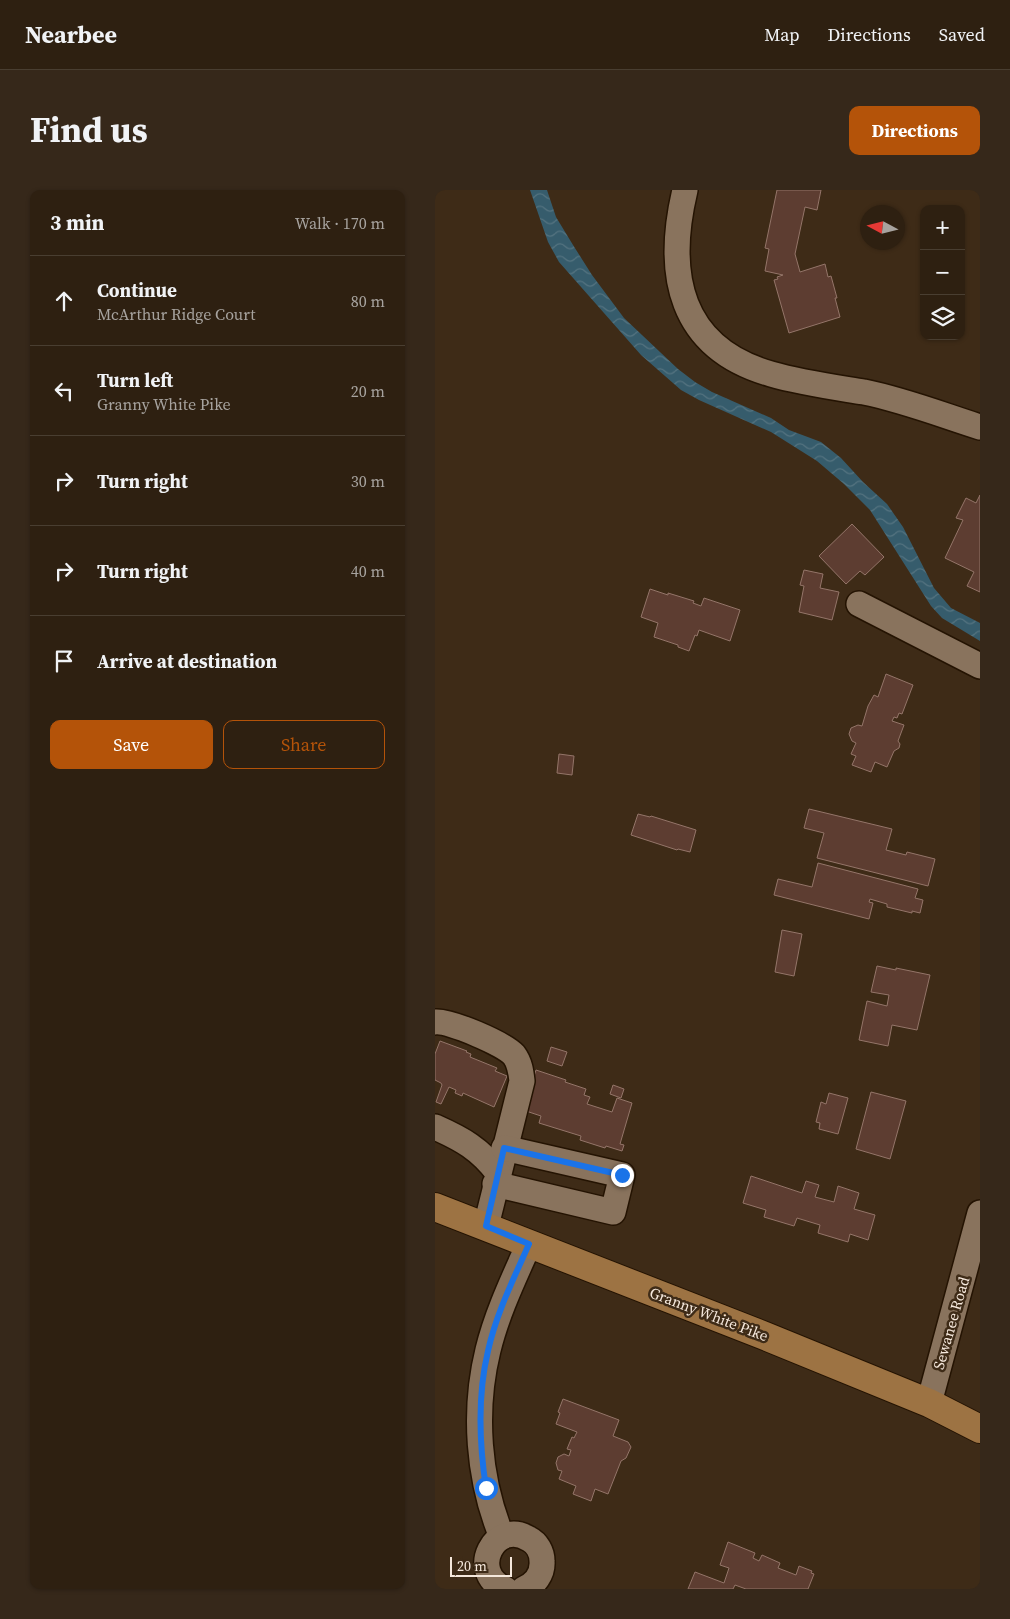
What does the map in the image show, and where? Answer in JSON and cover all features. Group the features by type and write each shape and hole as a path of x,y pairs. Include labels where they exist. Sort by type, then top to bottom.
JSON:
{"main road":[{"name":"Granny White Pike","path":"435,1206 929,1403 980,1429"}],"street":[{"path":"685,190 679,221 677,268 690,315 698,328 720,350 753,368 770,374 797,381 865,392 913,405 980,427"},
{"path":"859,604 980,666"},
{"path":"435,1022 446,1022 497,1043 508,1050 520,1066 522,1081 486,1226"},
{"path":"435,1127 457,1137 487,1158 497,1179 613,1212 622,1175 504,1148"},
{"name":"Sewanee Road","path":"929,1403 980,1213"},
{"path":"502,1537 492,1512 486,1488 482,1457 480,1404 488,1349 507,1295 529,1244"},
{"path":"505,1589 495,1583 487,1567 489,1552 496,1542 502,1537 512,1534 532,1540 541,1555 542,1565 539,1576 535,1582 524,1589"}],"water":[{"path":"530,190 547,190 556,217 592,275 624,318 678,369 712,392 771,418 789,430 821,442 841,458 887,504 903,527 934,588 951,608 980,623 980,641 942,618 931,606 870,510 817,461 771,432 681,390 641,355 559,262 548,242"}],"building":[{"path":"777,190 821,190 817,210 805,207 795,254 800,272 825,264 828,277 831,276 840,317 789,333 774,280 783,275 765,271 769,249 765,248"},
{"path":"980,495 980,592 967,586 974,572 945,558 963,520 956,518 966,498 976,503"},
{"path":"852,524 884,557 865,575 860,571 846,584 819,556"},
{"path":"804,570 823,574 820,588 839,592 832,620 799,612 804,586 800,585"},
{"path":"650,589 694,601 693,603 701,606 704,598 740,610 730,641 699,630 689,651 654,637 658,623 641,617"},
{"path":"886,674 913,685 902,714 899,713 897,718 894,717 892,721 904,725 898,741 900,744 899,748 894,751 887,767 875,762 871,772 852,765 856,756 851,754 856,743 852,741 849,734 851,728 858,725 862,726 868,706 874,695 878,697"},
{"path":"559,754 574,756 572,775 557,773"},
{"path":"809,809 892,829 886,850 906,855 907,852 935,859 928,886 817,858 824,833 804,828"},
{"path":"638,814 651,816 696,830 690,852 677,850 631,835"},
{"path":"818,863 918,889 915,898 923,900 920,913 887,907 887,904 870,899 869,902 873,903 869,919 774,895 778,879 812,887"},
{"path":"782,930 802,934 794,976 775,972"},
{"path":"877,966 930,975 917,1030 892,1025 888,1046 859,1040 867,1001 887,1006 889,995 871,992"},
{"path":"440,1041 467,1051 471,1054 470,1057 497,1068 495,1071 507,1076 494,1107 463,1093 462,1096 455,1093 456,1090 449,1087 441,1104 436,1102 442,1085 435,1080 435,1054"},
{"path":"551,1047 567,1052 562,1066 547,1061"},
{"path":"536,1070 586,1089 584,1095 590,1097 587,1104 612,1112 617,1098 632,1103 620,1144 624,1145 622,1151 580,1140 581,1136 539,1123 541,1116 523,1110"},
{"path":"613,1085 624,1089 621,1098 610,1094"},
{"path":"871,1092 906,1101 890,1159 856,1149"},
{"path":"829,1093 848,1098 838,1134 819,1129 820,1123 816,1122 821,1102 826,1104"},
{"path":"751,1176 802,1193 806,1181 819,1185 815,1197 834,1202 838,1186 859,1193 854,1209 875,1215 868,1240 850,1234 848,1242 818,1233 820,1225 797,1218 794,1226 764,1217 766,1210 743,1203"},
{"path":"563,1399 619,1420 613,1436 628,1442 631,1447 626,1458 621,1461 608,1494 595,1489 591,1501 573,1494 576,1486 559,1479 562,1471 558,1470 556,1463 558,1457 564,1454 569,1456 571,1450 567,1449 572,1437 574,1438 577,1432 556,1424"},
{"path":"728,1542 755,1553 753,1558 759,1561 762,1555 780,1563 778,1568 796,1575 799,1566 812,1571 811,1573 814,1574 808,1589 746,1589 735,1585 733,1589 688,1589 695,1572 724,1583 729,1568 720,1565"}],"route":[{"path":"486,1488 480,1432 483,1376 488,1349 495,1327 529,1244 486,1226 504,1148 622,1175"}]}
